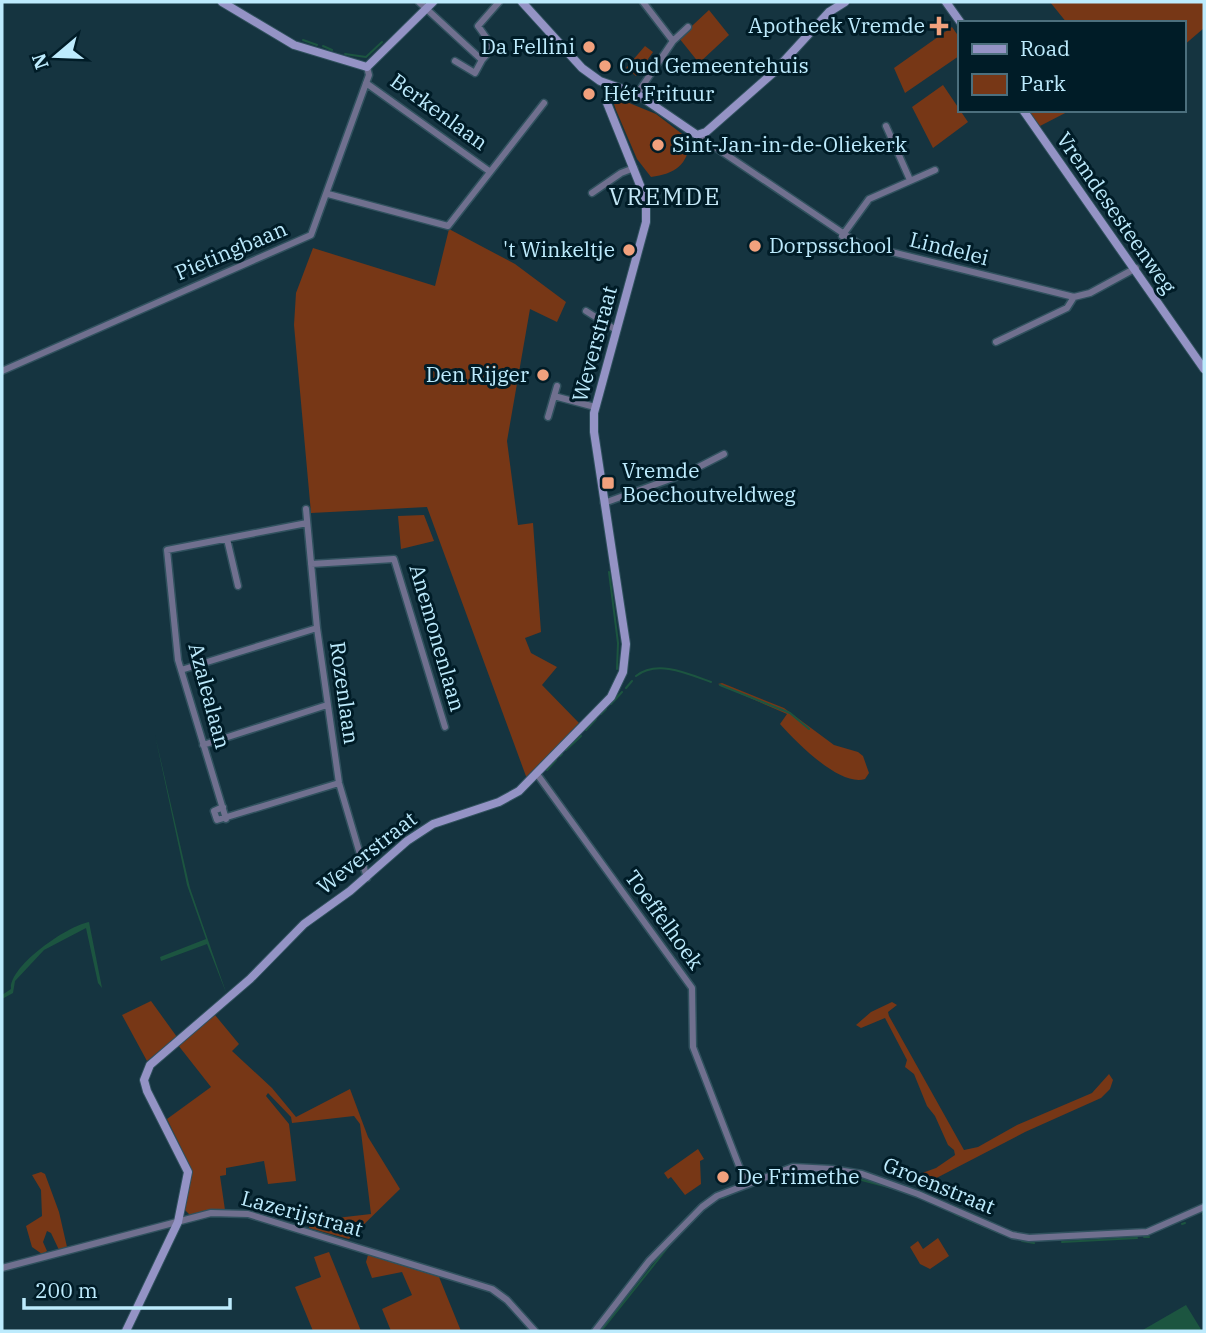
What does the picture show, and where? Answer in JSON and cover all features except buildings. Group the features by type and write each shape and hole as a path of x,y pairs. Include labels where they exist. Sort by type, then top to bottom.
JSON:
{"street":[{"path":"222,2 294,45 367,67 426,4 482,60"},
{"path":"454,61 475,73 493,47 478,26 499,2"},
{"path":"643,2 673,41"},
{"path":"526,3 582,68 600,81 636,94 697,135 706,132 773,73 829,12 845,2"},
{"path":"946,2 960,21"},
{"path":"636,94 673,41 688,27"},
{"name":"Pietingbaan","path":"2,370 311,235 366,83 367,67"},
{"name":"Berkenlaan","path":"366,83 489,171"},
{"path":"592,193 621,173 634,168 607,103 614,86"},
{"path":"328,194 448,226 544,103"},
{"name":"Vremdesesteenweg","path":"1024,112 1136,268 1204,369"},
{"path":"886,126 911,180"},
{"name":"Lindelei","path":"697,135 842,236 859,244 1074,297"},
{"name":"Weverstraat","path":"125,1331 178,1222 188,1172 147,1091 146,1071 155,1060 250,979 304,923 367,878 407,841 433,824 509,798 537,774 611,697 623,673 626,644 594,432 595,407 646,222 646,200 634,168"},
{"path":"842,236 869,198 935,170"},
{"path":"996,342 1068,308 1074,297 1090,293 1136,268"},
{"path":"586,312 615,330"},
{"path":"548,417 557,386"},
{"path":"554,396 595,407"},
{"path":"604,503 687,473 724,454"},
{"name":"Rozenlaan","path":"306,509 317,628 339,783 367,878"},
{"path":"238,586 227,539 307,523"},
{"name":"Azalealaan","path":"227,539 167,550 181,670 222,807 214,811 217,820 339,783"},
{"name":"Anemonenlaan","path":"311,564 394,559 445,727"},
{"path":"181,670 317,628"},
{"path":"203,744 327,705"},
{"name":"Toeffelhoek","path":"537,774 692,988 694,1047 746,1184"},
{"name":"Groenstraat","path":"595,1331 672,1234 717,1196 793,1167 843,1170 902,1188 1005,1232 1029,1238 1147,1233 1204,1207"},
{"name":"Lazerijstraat","path":"2,1268 178,1222 226,1212 248,1214 492,1289 507,1300 535,1331"}],"green space":[{"path":"1050,2 1204,2 1204,28 1185,44 1185,21 1065,21"},
{"path":"709,10 729,35 699,63 679,38"},
{"path":"952,27 958,36 958,57 905,93 894,68"},
{"path":"645,46 653,52 636,76 626,68"},
{"path":"943,85 958,107 958,112 961,112 968,122 933,148 912,107"},
{"path":"617,98 656,114 690,140 689,149 679,167 651,177 637,159 614,104"},
{"path":"1030,112 1067,112 1040,126"},
{"path":"449,229 515,264 566,302 557,322 530,309 507,441 518,525 533,523 541,632 525,638 531,653 557,667 542,685 579,723 527,779 427,507 311,513 294,325 296,293 313,248 435,286"},
{"path":"424,515 434,541 401,549 398,516"},
{"path":"722,683 784,708 834,745 858,752 863,756 869,773 865,779 855,780 831,770 780,724 787,714 718,684"},
{"path":"151,1001 177,1037 147,1061 122,1015"},
{"path":"892,1002 897,1005 888,1012 889,1016 964,1150 978,1147 1017,1125 1092,1093 1109,1074 1113,1080 1110,1089 1101,1098 1025,1132 921,1186 916,1183 914,1176 936,1168 955,1155 954,1150 948,1145 935,1116 927,1106 914,1074 905,1067 907,1060 885,1018 861,1028 856,1025 871,1012"},
{"path":"215,1015 239,1044 232,1051 272,1088 296,1117 350,1089 368,1137 400,1189 349,1239 309,1228 310,1221 371,1214 360,1124 354,1116 292,1123 291,1117 268,1093 266,1096 289,1124 296,1181 268,1184 264,1161 226,1168 226,1175 220,1176 225,1210 212,1209 191,1216 185,1210 191,1168 167,1119 211,1087 178,1045"},
{"path":"698,1149 704,1159 700,1161 701,1184 685,1195 671,1177 668,1179 664,1173"},
{"path":"41,1172 45,1174 59,1212 67,1247 59,1250 51,1233 47,1231 43,1242 47,1251 42,1254 32,1247 26,1226 42,1216 41,1190 32,1175"},
{"path":"938,1238 949,1256 930,1269 920,1264 910,1247 918,1241 923,1249"},
{"path":"329,1252 361,1331 313,1331 295,1287 321,1277 314,1257"},
{"path":"368,1255 439,1277 461,1331 391,1331 382,1309 412,1295 402,1272 372,1278 366,1262"}],"shaded area":[{"path":"155,735 190,888 227,995 207,944 161,961 160,957 206,939 187,885"},
{"path":"89,922 102,988 98,983 86,928 44,950 15,981 13,993 2,999 2,995 11,989 19,969 41,948 67,931"},
{"path":"1186,1305 1202,1331 1141,1331"}],"waterway":[{"path":"303,40 317,45"},
{"path":"345,54 366,57 382,42"},
{"path":"323,46 332,50"},
{"path":"609,572 618,643 617,669"},
{"path":"636,676 644,671 663,668 711,682"},
{"path":"626,688 632,681"},
{"path":"720,685 790,713 809,729"},
{"path":"611,704 622,692"},
{"path":"601,714 606,709"},
{"path":"586,730 596,719"},
{"path":"566,750 581,736"},
{"path":"547,770 556,760"},
{"path":"786,1173 839,1174 892,1188"},
{"path":"723,1198 735,1192"},
{"path":"955,1214 1007,1236"},
{"path":"1144,1237 1149,1237"},
{"path":"1062,1242 1137,1238"},
{"path":"1022,1241 1034,1243"},
{"path":"601,1331 672,1242"}],"place":[{"name":"Apotheek Vremde","path":"939,26"},
{"name":"Da Fellini","path":"589,47"},
{"name":"Oud Gemeentehuis","path":"605,66"},
{"name":"Hét Frituur","path":"589,94"},
{"name":"Sint-Jan-in-de-Oliekerk","path":"658,145"},
{"name":"Dorpsschool","path":"755,246"},
{"name":"'t Winkeltje","path":"629,250"},
{"name":"Den Rijger","path":"543,375"},
{"name":"Vremde Boechoutveldweg","path":"608,483"},
{"name":"De Frimethe","path":"723,1177"}],"district":[{"name":"VREMDE","path":"665,197"}]}
